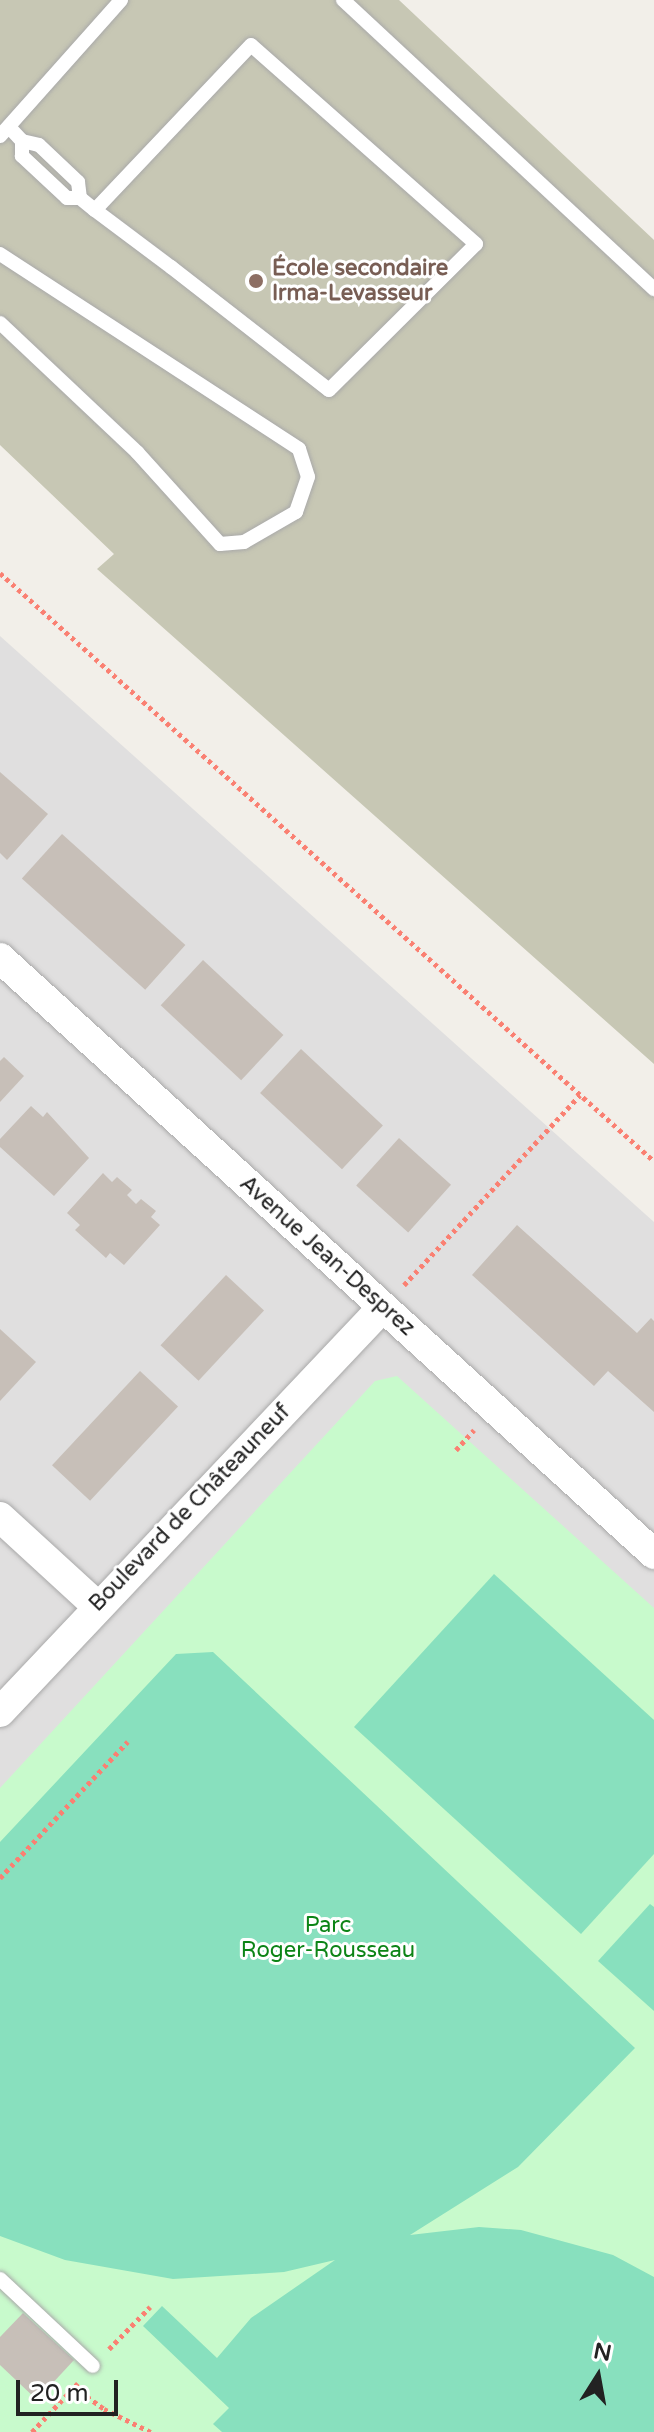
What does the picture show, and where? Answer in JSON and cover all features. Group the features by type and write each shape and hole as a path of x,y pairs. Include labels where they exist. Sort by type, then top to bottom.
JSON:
{"street":[{"name":"Avenue Jean-Desprez","path":"0,958 654,1554"},
{"name":"Boulevard de Châteauneuf","path":"0,1712 96,1605 383,1307"},
{"path":"0,1517 96,1605"}],"lane":[{"path":"95,210 251,45 476,244 329,390 95,210 80,198 67,198 22,156 22,141 4,131 121,0"},
{"path":"343,0 654,289"},
{"path":"0,254 299,449 308,477 296,512 244,542 220,544 137,452 0,323"},
{"path":"0,2279 93,2366"}],"path":[{"path":"0,573 654,1161"},
{"path":"404,1285 580,1095"},
{"path":"0,1878 128,1741"},
{"path":"74,2387 104,2409 151,2432"}],"shaded area":[{"path":"0,0 399,0 654,240 654,1064 97,569 114,554 0,445"},
{"path":"0,636 654,1222 654,2432 0,2432"}],"green space":[{"name":"Parc Roger-Rousseau","path":"397,1376 654,1608 654,2432 0,2432 0,1788 375,1381"},
{"path":"494,1574 654,1720 654,1854 581,1934 354,1727"},
{"path":"213,1652 635,2048 518,2167 410,2235 479,2227 521,2230 613,2255 654,2277 654,2432 222,2432 213,2424 229,2408 143,2326 162,2306 217,2358 251,2318 335,2260 284,2272 173,2279 65,2260 0,2236 0,1842 176,1654"},
{"path":"650,1904 654,1907 654,2011 598,1961"}],"building":[{"path":"0,772 48,814 7,860 0,853"},
{"path":"62,834 185,945 145,990 22,879"},
{"path":"203,960 283,1035 241,1080 161,1005"},
{"path":"301,1049 383,1125 342,1169 260,1093"},
{"path":"4,1057 24,1076 0,1102 0,1061"},
{"path":"31,1106 43,1117 47,1112 89,1158 54,1196 0,1147 0,1139"},
{"path":"399,1138 451,1185 408,1232 356,1186"},
{"path":"103,1173 112,1182 117,1177 132,1190 127,1195 136,1204 141,1199 156,1211 151,1217 160,1225 124,1265 110,1253 106,1258 75,1230 80,1225 67,1213"},
{"path":"517,1225 637,1333 651,1318 654,1321 654,1412 608,1371 594,1386 472,1275"},
{"path":"226,1275 264,1310 199,1381 161,1345"},
{"path":"0,1329 36,1362 0,1401"},
{"path":"140,1371 178,1406 90,1501 52,1465"},
{"path":"23,2313 74,2360 37,2400 0,2365 0,2337"}],"place":[{"name":"École secondaire Irma-Levasseur","path":"256,281"}]}
